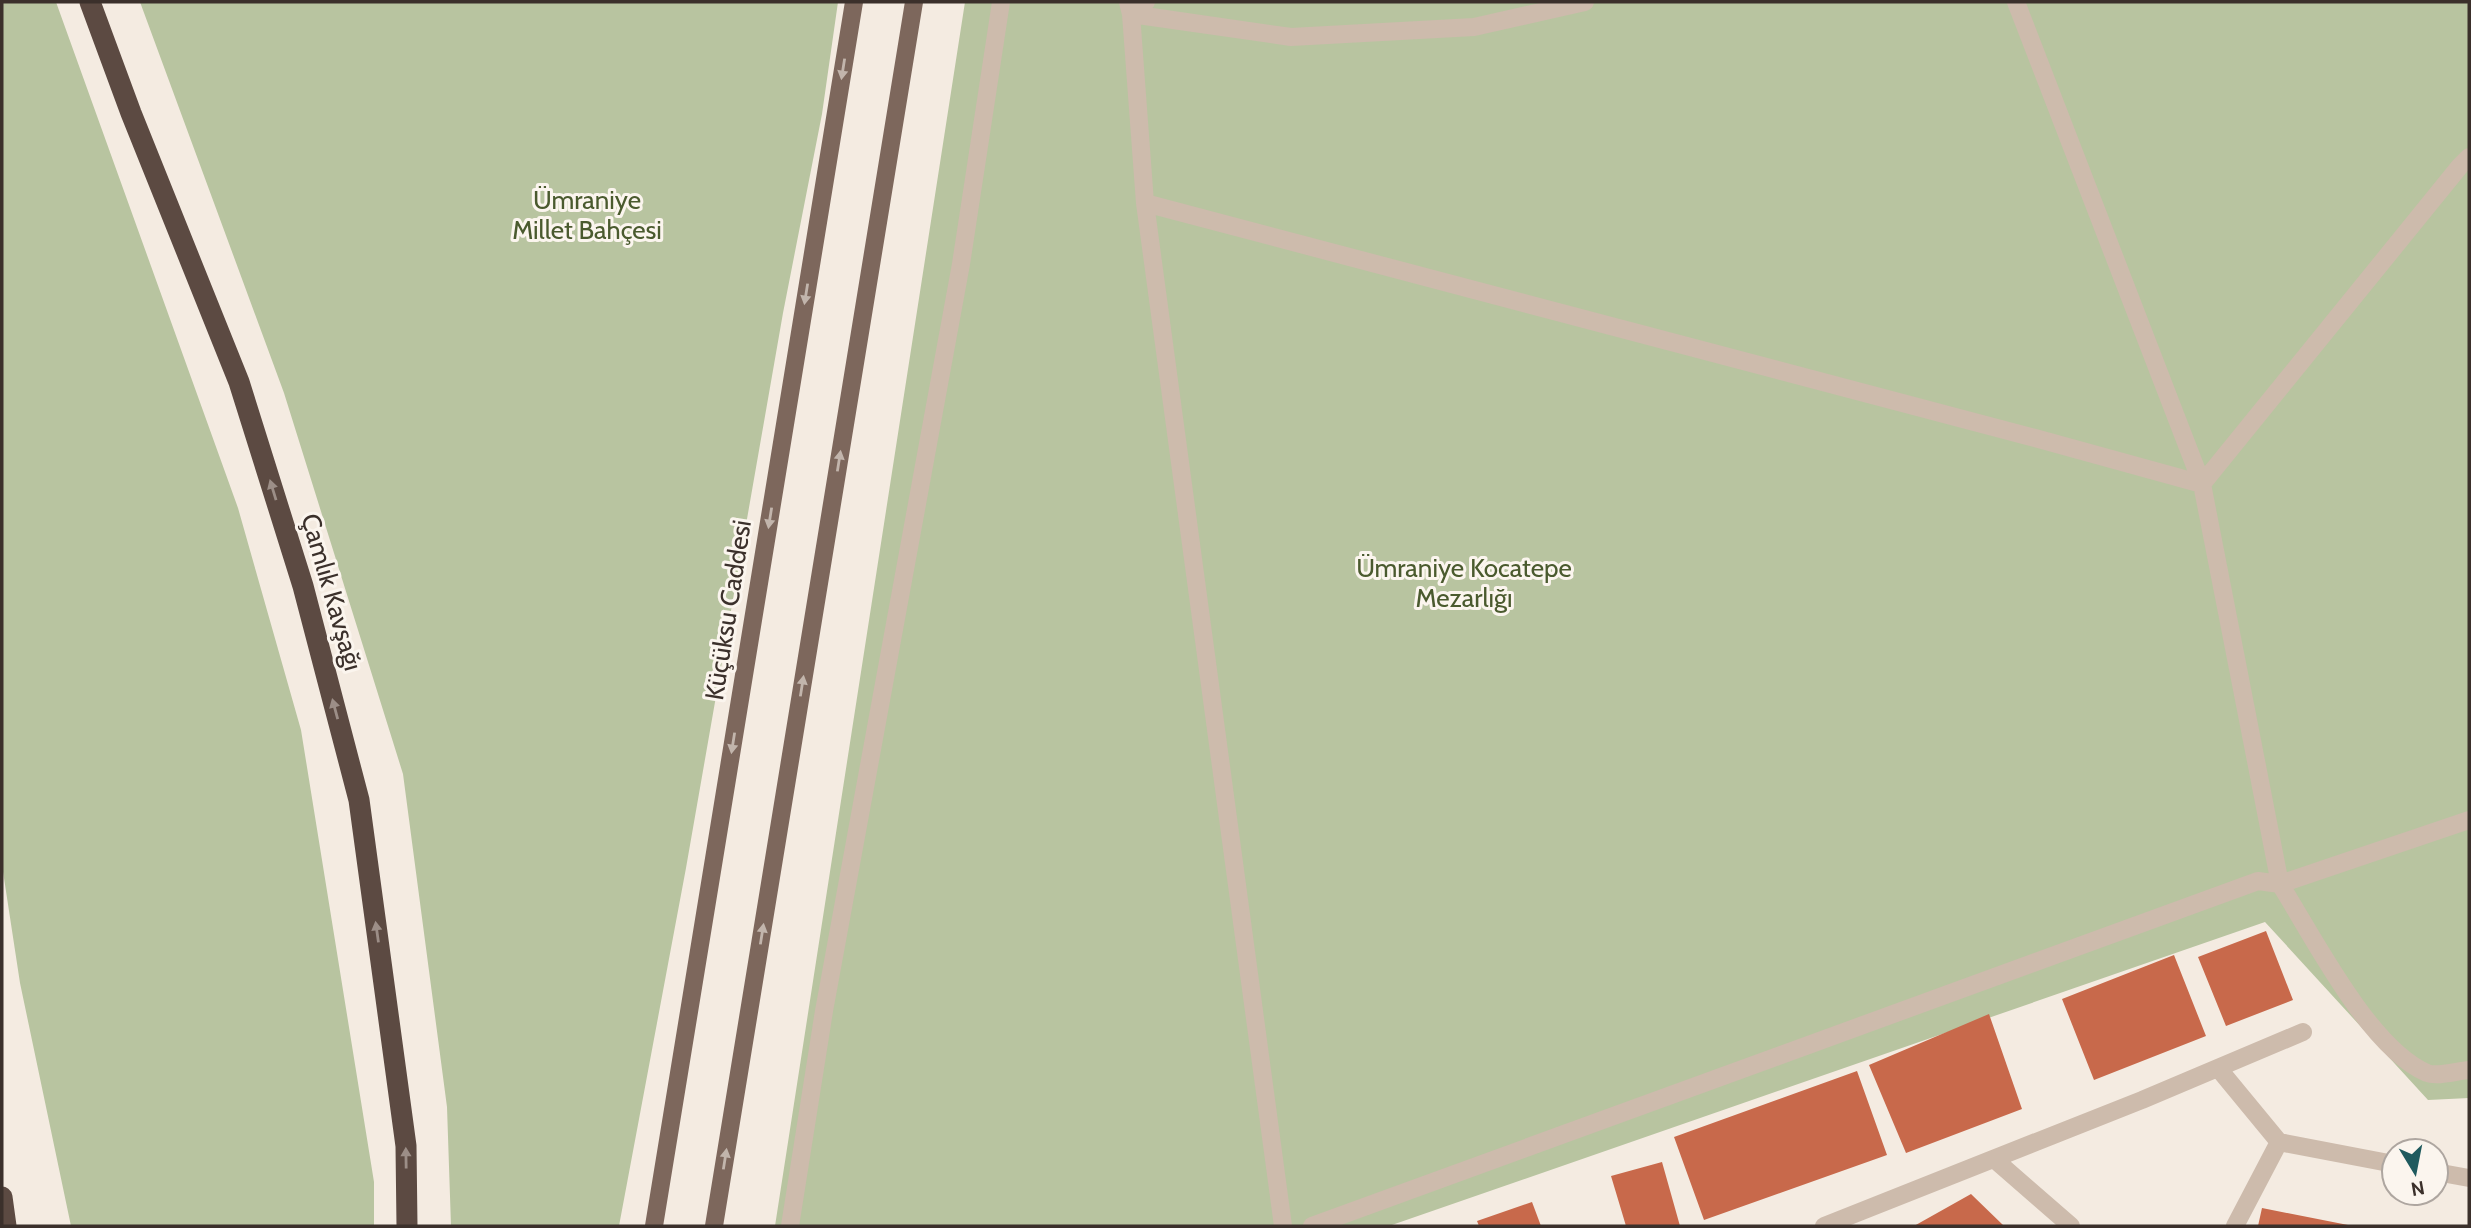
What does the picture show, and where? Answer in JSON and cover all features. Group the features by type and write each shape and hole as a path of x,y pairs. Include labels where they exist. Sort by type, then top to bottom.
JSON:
{"highway":[{"name":"Çamlık Kavşağı","path":"90,2 131,113 239,382 303,586 349,760 359,800 406,1146 407,1226"},
{"path":"2,1197 6,1226"}],"main road":[{"name":"Küçüksu Caddesi","path":"654,1226 854,2"},
{"path":"714,1226 914,2"}],"street":[{"path":"790,1226 824,1010 961,264 1001,2"},
{"path":"1130,8 1146,2"},
{"path":"1130,8 1290,37 1474,27 1510,10 1585,2"},
{"path":"2016,2 2203,484 2280,884 2359,1011 2397,1055 2429,1074 2469,1070"},
{"path":"1130,8 1145,203 1283,1226"},
{"path":"2203,484 2469,157"},
{"path":"1145,203 2203,484"},
{"path":"1312,1226 2258,881 2280,884 2469,820"},
{"path":"1824,1226 2303,1032"},
{"path":"2218,1068 2279,1142 2380,1161"},
{"path":"2235,1226 2279,1142"},
{"path":"1994,1159 2071,1226"},
{"path":"2450,1175 2469,1178"}],"green space":[{"path":"2,2 56,2 238,508 301,730 374,1182 374,1226 71,1226 20,983 2,865"},
{"name":"Ümraniye Millet Bahçesi","path":"140,2 838,2 822,114 783,313 686,868 619,1226 451,1226 447,1107 403,774 284,393"},
{"name":"Ümraniye Kocatepe Mezarlığı","path":"965,2 2469,2 2469,1098 2428,1100 2265,922 1389,1226 775,1226"}],"building":[{"path":"2266,931 2293,1000 2226,1026 2198,957"},
{"path":"2174,955 2206,1036 2094,1080 2062,999"},
{"path":"1989,1014 2022,1109 1906,1153 1869,1065"},
{"path":"1857,1071 1887,1155 1704,1220 1674,1137"},
{"path":"1662,1162 1680,1226 1626,1226 1611,1176"},
{"path":"1971,1194 2004,1226 1914,1226"},
{"path":"1532,1202 1541,1226 1479,1226 1477,1221"},
{"path":"2262,1208 2348,1225 2348,1226 2258,1226"}]}
